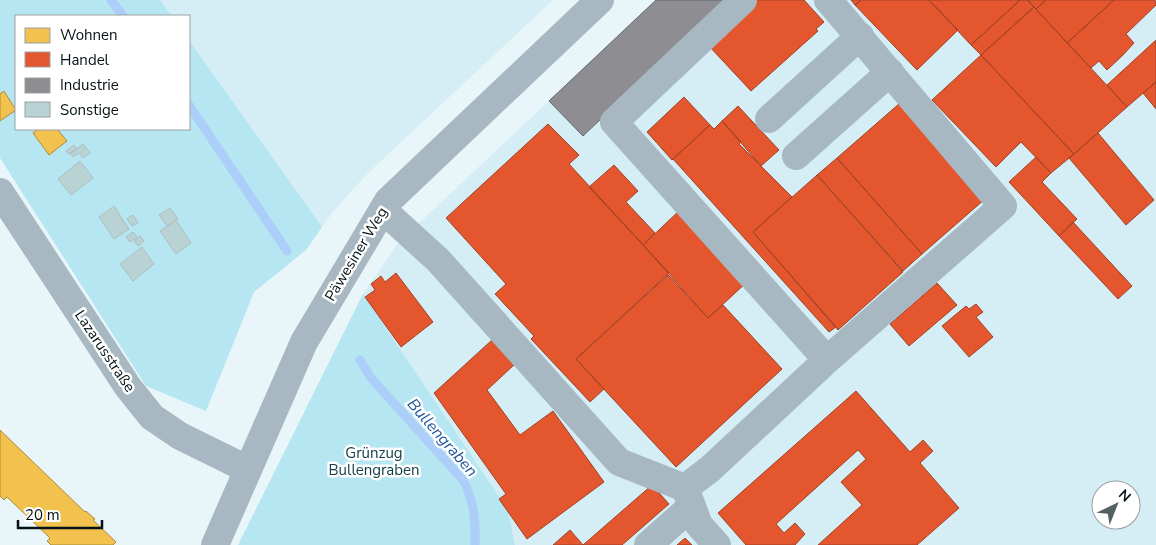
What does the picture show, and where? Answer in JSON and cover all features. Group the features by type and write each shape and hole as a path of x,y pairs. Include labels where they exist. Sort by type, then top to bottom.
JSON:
{"street":[{"name":"Päwesiner Weg","path":"215,545 304,342 388,201 600,0"},
{"path":"743,0 614,122 827,360"},
{"path":"648,545 710,470 827,360 1003,206 828,0"},
{"path":"769,119 860,36"},
{"path":"796,156 890,72"},
{"name":"Lazarusstraße","path":"0,192 128,387 152,417 180,436 247,469"},
{"path":"383,210 438,260 619,462 688,497 699,525 718,545"}],"shaded area":[{"path":"160,0 553,0 368,173 335,209 322,227 190,41 190,15 171,15"},
{"path":"656,0 1156,0 1156,545 515,545 508,510 363,294 398,243"}],"green space":[{"path":"0,0 160,0 171,15 15,15 15,130 190,130 190,41 322,227 306,250 254,292 206,411 146,386 0,158"},
{"name":"Grünzug Bullengraben","path":"363,294 508,510 515,545 238,545"}],"building: Wohnen":[{"path":"4,91 15,111 0,121 0,94"},
{"path":"37,130 58,130 67,141 49,155 33,133"},
{"path":"0,430 85,512 95,519 93,520 116,542 113,545 51,545 47,541 50,538 7,497 4,500 0,496"}],"building: Handel":[{"path":"757,0 804,0 824,22 816,29 818,31 751,91 708,45"},
{"path":"851,0 861,0 855,5"},
{"path":"861,0 929,0 958,30 917,70 855,5"},
{"path":"929,0 1020,0 971,45"},
{"path":"1020,0 1027,0 1034,7 981,55 971,45"},
{"path":"1028,0 1046,0 1036,9"},
{"path":"1046,0 1114,0 1067,43 1036,9"},
{"path":"1114,0 1155,0 1156,5 1126,34 1134,43 1122,56 1107,70 1099,61 1091,68 1067,43"},
{"path":"1034,7 1127,107 1074,154 981,55"},
{"path":"1156,40 1156,82 1127,107 1107,85"},
{"path":"981,55 1074,154 1051,173 1021,142 996,167 932,100"},
{"path":"1156,82 1156,109 1143,93"},
{"path":"684,97 710,125 672,160 647,132"},
{"path":"900,103 985,199 922,254 837,158"},
{"path":"738,106 779,150 761,166 722,121"},
{"path":"722,121 741,142 739,144 792,197 753,232 836,327 829,332 673,159 710,125 714,129"},
{"path":"548,124 579,155 569,164 669,273 576,359 604,389 590,402 531,339 534,336 495,294 506,284 446,218"},
{"path":"1098,133 1154,200 1126,225 1069,158"},
{"path":"1036,157 1051,173 1042,182 1077,219 1059,236 1009,182"},
{"path":"837,158 922,254 903,271 817,175"},
{"path":"614,165 638,191 626,202 655,233 643,245 589,187"},
{"path":"817,175 903,272 838,330 753,232"},
{"path":"680,210 747,282 708,318 643,245"},
{"path":"1073,222 1132,286 1118,299 1059,236"},
{"path":"396,273 433,322 401,347 365,297 375,290 371,284 381,276 385,282"},
{"path":"668,275 708,318 723,305 782,369 676,467 576,359"},
{"path":"937,283 957,305 909,346 890,324"},
{"path":"976,304 983,312 976,317 993,337 969,357 942,326 966,306 969,309"},
{"path":"492,340 515,364 487,390 520,435 553,411 604,482 527,539 499,499 506,494 434,393"},
{"path":"856,391 910,452 923,440 933,451 920,463 959,508 917,545 818,545 862,505 841,482 866,459 858,450 776,524 784,533 795,523 805,534 795,545 746,545 718,513"},
{"path":"652,485 669,504 622,545 583,545"},
{"path":"570,530 583,545 553,545"},
{"path":"685,538 692,545 677,545"}],"building: Industrie":[{"path":"656,0 726,0 583,136 549,101"}],"building: Sonstige":[{"path":"83,144 90,153 83,158 79,153 73,157 70,154"},
{"path":"74,145 77,149 68,154 66,151"},
{"path":"80,161 93,178 71,195 58,179"},
{"path":"114,206 129,229 114,239 99,217"},
{"path":"170,208 178,219 167,226 159,215"},
{"path":"133,215 138,223 132,226 127,219"},
{"path":"176,220 191,243 176,254 160,231"},
{"path":"133,232 137,237 130,242 126,237"},
{"path":"140,236 144,241 138,246 134,241"},
{"path":"142,247 154,264 133,281 120,264"}],"waterway":[{"name":"Bullengraben","path":"111,0 122,15"},
{"name":"Bullengraben","path":"190,106 287,251"},
{"name":"Bullengraben","path":"360,360 371,378 463,480 474,511 475,545"}]}
